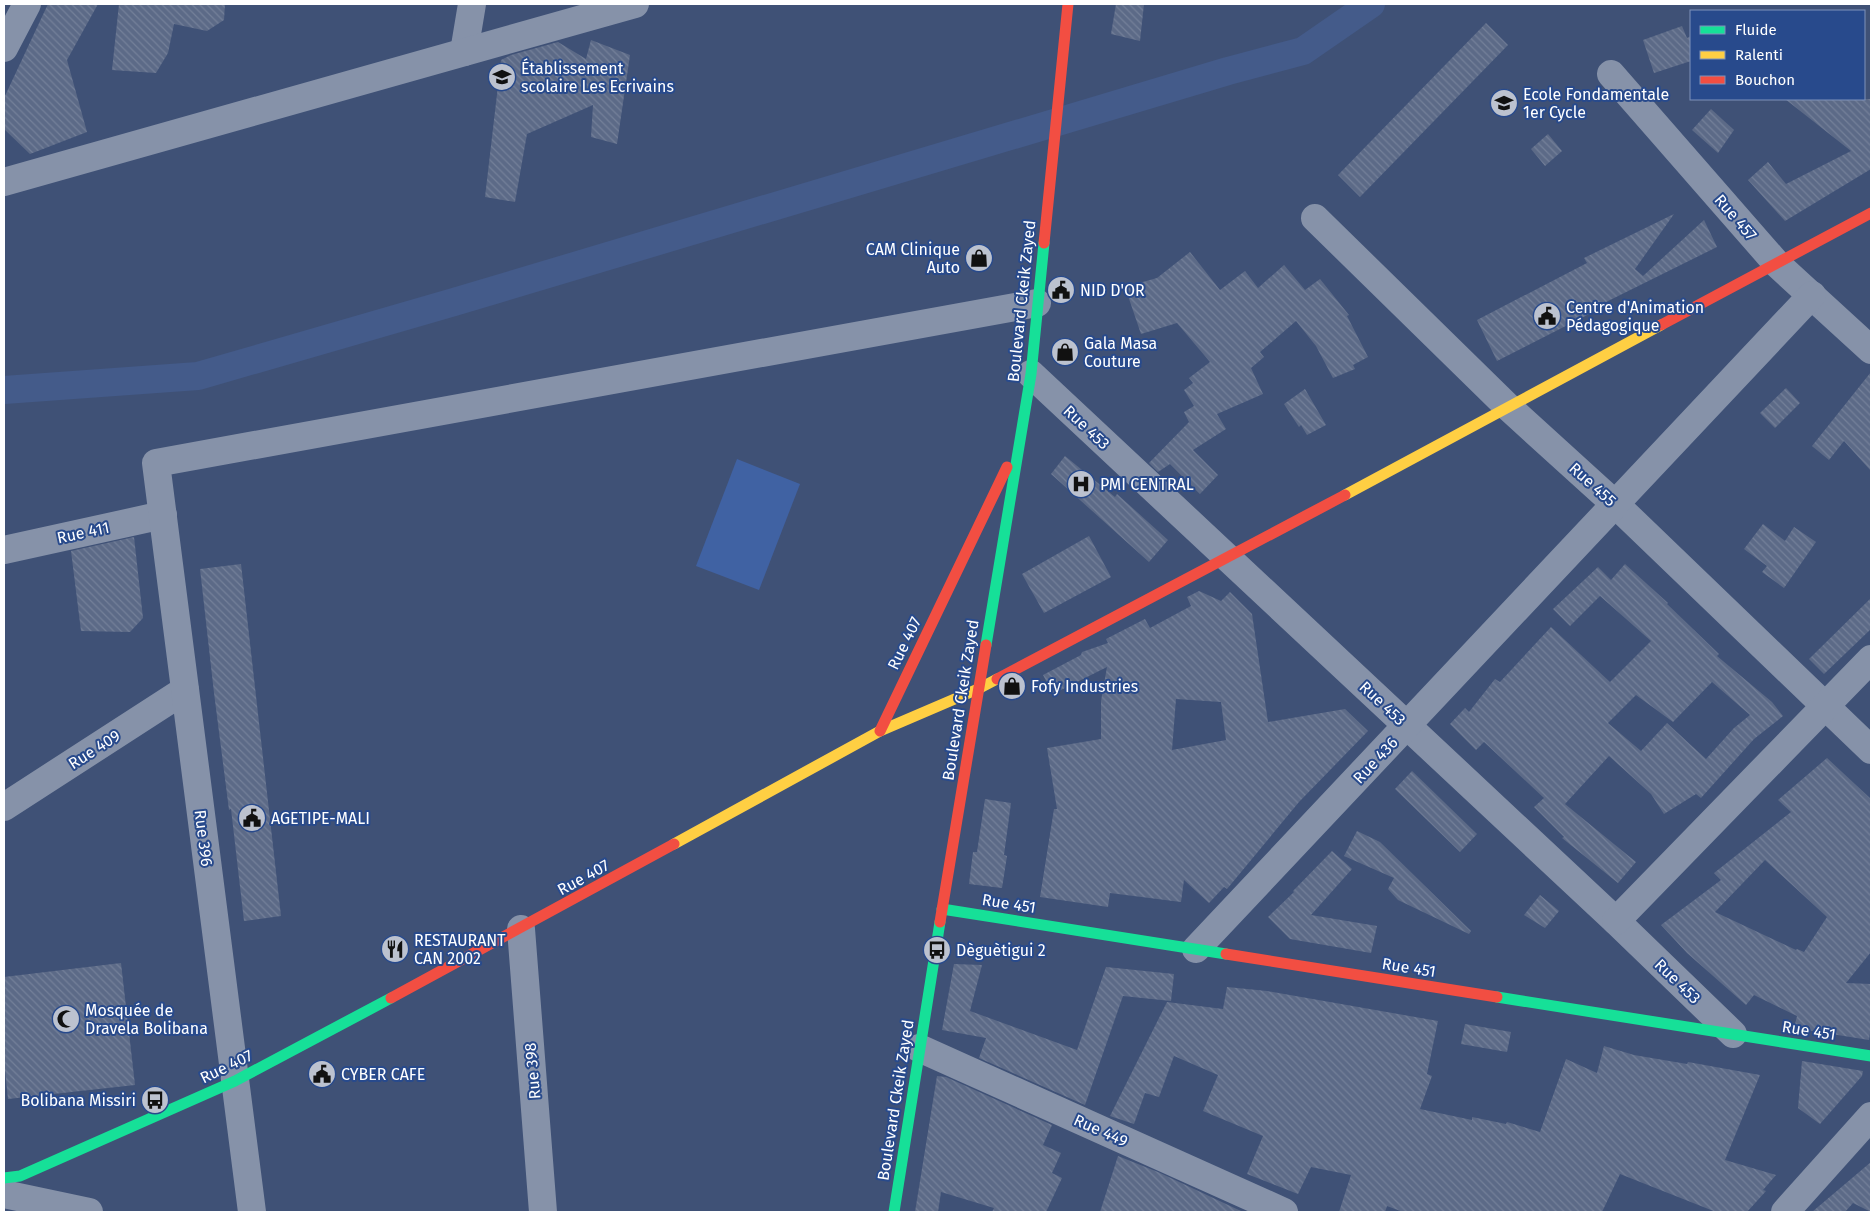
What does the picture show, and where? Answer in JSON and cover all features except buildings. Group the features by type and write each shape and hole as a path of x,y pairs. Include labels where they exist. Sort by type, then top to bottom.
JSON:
{"main road":[{"name":"Boulevard Ckeik Zayed","path":"894,1212 918,1048 1021,439 1030,374 1068,4"},
{"path":"880,731 978,689 1227,558 1871,213"},
{"name":"Rue 407","path":"4,1178 20,1176 235,1081 521,929 880,731 1021,439"},
{"name":"Rue 451","path":"942,909 1871,1056"}],"street":[{"path":"4,48 27,4"},
{"path":"464,52 472,4"},
{"path":"4,182 635,4"},
{"name":"Rue 457","path":"1611,74 1777,264 1871,350"},
{"name":"Rue 455","path":"1315,218 1508,407 1615,504 1871,750"},
{"name":"Rue 436","path":"1196,949 1812,295"},
{"name":"Rue 396","path":"252,1212 156,463 1037,303"},
{"name":"Rue 453","path":"1030,374 1616,921 1733,1034"},
{"name":"Rue 411","path":"4,550 163,515"},
{"path":"1616,921 1871,659"},
{"name":"Rue 409","path":"4,807 185,690"},
{"name":"Rue 398","path":"521,929 544,1212"},
{"name":"Rue 449","path":"918,1048 1284,1212"},
{"path":"1785,1212 1871,1116"},
{"path":"4,1194 89,1212"}],"shaded area":[{"path":"737,459 800,484 759,590 696,566"}],"waterway":[{"path":"4,390 198,376 454,302 1228,71 1303,51 1371,4"}],"traffic: fast":[{"path":"986,645 1031,374 1044,243"},
{"path":"942,909 1226,954"},
{"path":"894,1212 940,922"},
{"path":"1497,997 1871,1056"},
{"path":"4,1178 20,1176 235,1081 391,998"}],"traffic: slow":[{"path":"1345,495 1661,325"},
{"path":"674,844 880,731 997,679"}],"traffic: jam":[{"path":"1044,243 1068,4"},
{"path":"1661,325 1871,213"},
{"path":"880,731 1007,467"},
{"path":"997,679 1345,495"},
{"path":"940,922 986,645"},
{"path":"391,998 674,844"},
{"path":"1226,954 1497,997"}],"place":[{"name":"Établissement scolaire Les Ecrivains","path":"502,77"},
{"name":"Ecole Fondamentale 1er Cycle","path":"1504,103"},
{"name":"CAM Clinique Auto","path":"979,258"},
{"name":"NID D'OR","path":"1061,290"},
{"name":"Centre d'Animation Pédagogique","path":"1547,316"},
{"name":"Gala Masa Couture","path":"1065,352"},
{"name":"PMI CENTRAL","path":"1081,484"},
{"name":"Fofy Industries","path":"1012,686"},
{"name":"AGETIPE-MALI","path":"252,818"},
{"name":"RESTAURANT CAN 2002","path":"395,949"},
{"name":"Dèguètigui 2","path":"937,950"},
{"name":"Mosquée de Dravela Bolibana","path":"66,1019"},
{"name":"CYBER CAFE","path":"322,1074"},
{"name":"Bolibana Missiri","path":"155,1100"}]}
